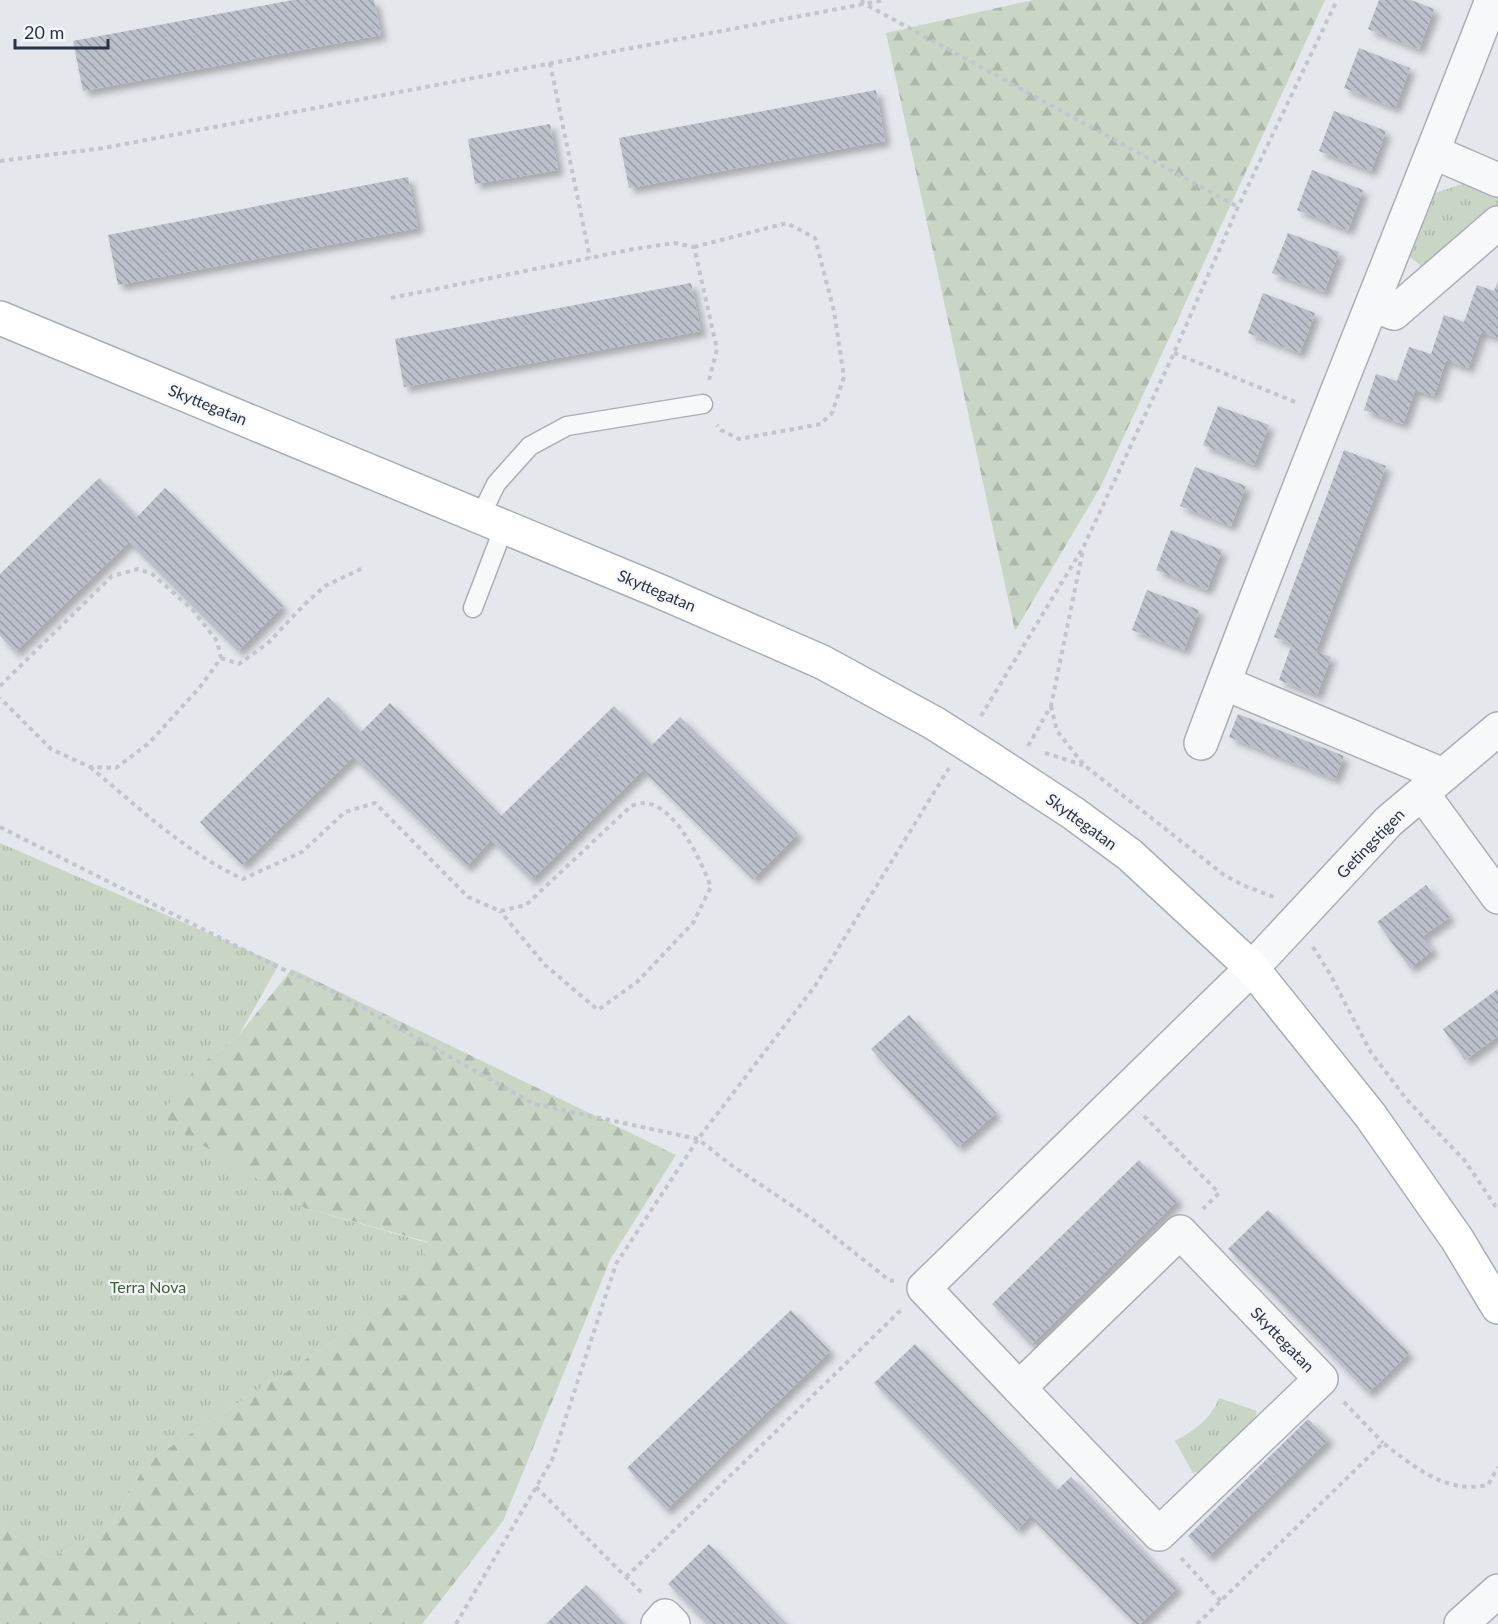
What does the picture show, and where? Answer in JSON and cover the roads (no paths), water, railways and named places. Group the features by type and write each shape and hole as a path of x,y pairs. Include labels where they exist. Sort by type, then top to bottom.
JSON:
{"street":[{"path":"1202,743 1327,415 1492,0"},
{"path":"1433,152 1498,180"},
{"path":"1372,305 1395,313 1498,223"},
{"name":"Skyttegatan","path":"0,318 659,591 822,663 934,723 1073,813 1130,855 1252,968 1370,1115 1457,1239 1498,1307"},
{"path":"1224,683 1433,784 1498,897"},
{"name":"Getingstigen","path":"1252,968 1389,821 1498,729"},
{"path":"1019,1388 924,1288 1252,968"},
{"name":"Skyttegatan","path":"1180,1232 1321,1378 1159,1534 1019,1388 1180,1232"},
{"path":"1461,1624 1498,1591"}],"lane":[{"path":"472,608 492,522 496,484 530,446 567,426 703,404"}],"park label":[{"name":"Terra Nova","path":"148,1286"}]}
